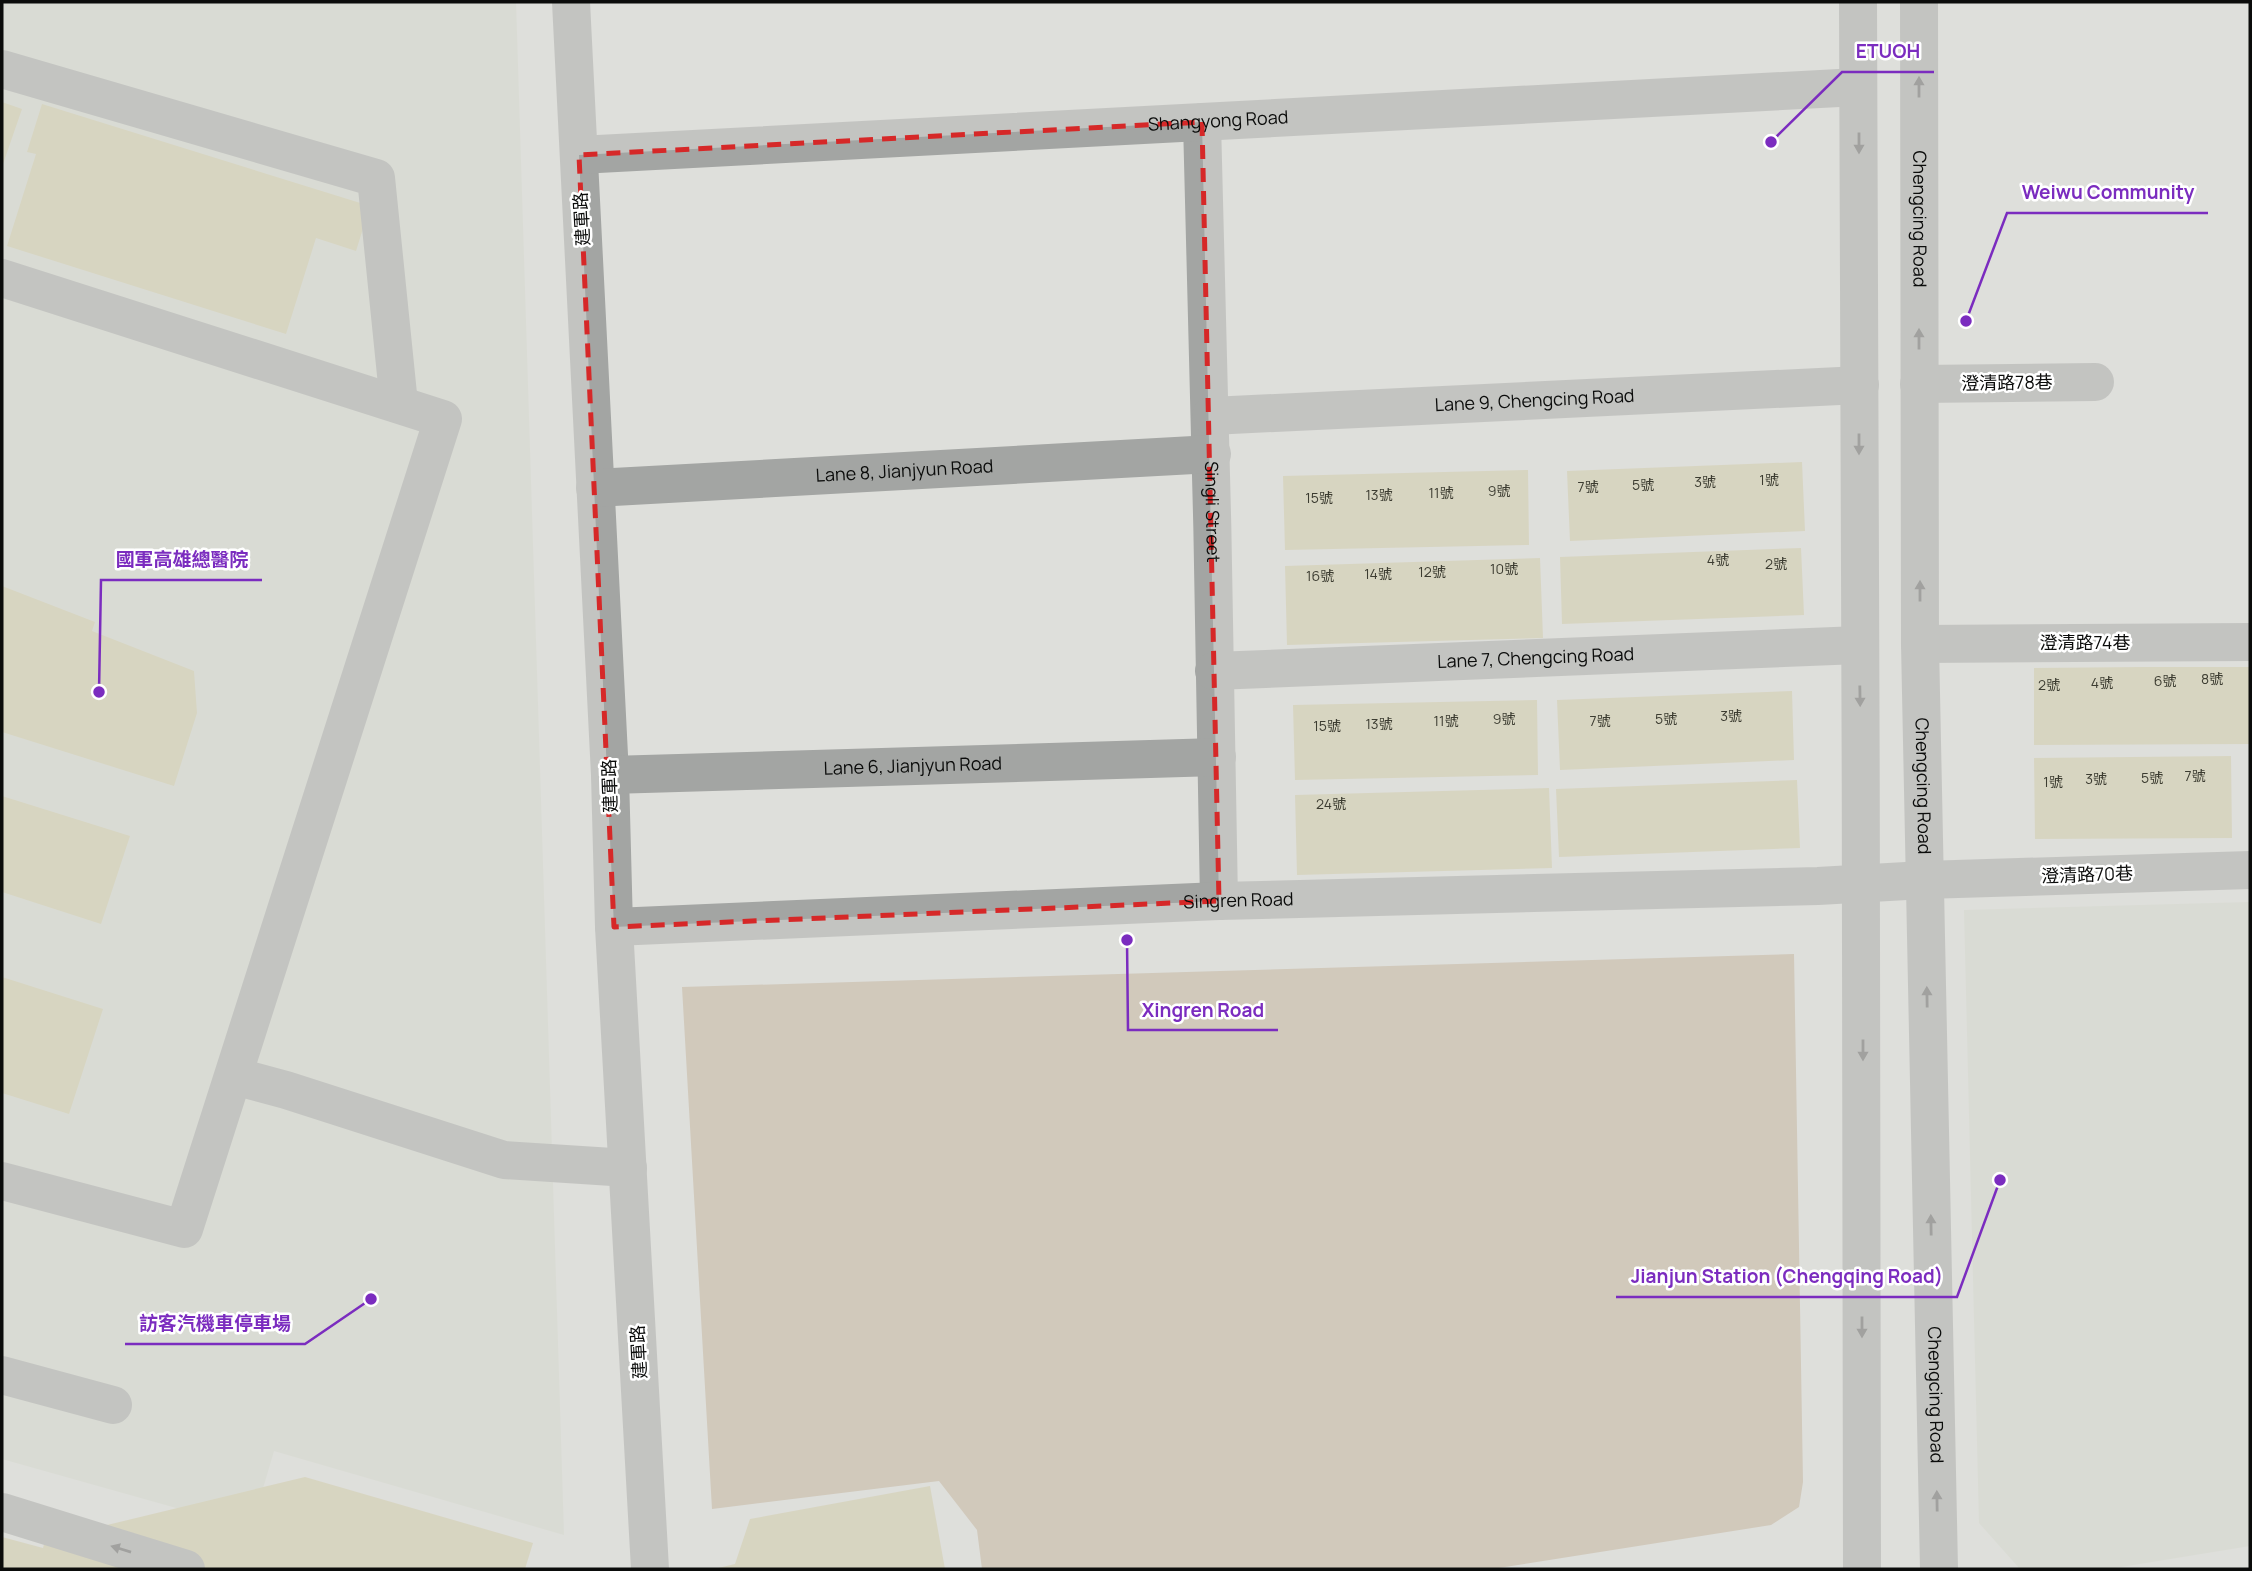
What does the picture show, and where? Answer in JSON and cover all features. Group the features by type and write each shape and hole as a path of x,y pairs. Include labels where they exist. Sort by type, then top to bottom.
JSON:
{"street":[{"name":"建軍路","path":"571,2 610,775 614,927 650,1569"},
{"path":"1858,2 1859,645 1863,884 1862,1569"},
{"name":"Chengcing Road","path":"1919,2 1920,644 1939,1569"},
{"path":"2,69 376,177 399,404"},
{"name":"Shangyong Road","path":"579,155 1858,87"},
{"name":"Singli Street","path":"1202,122 1212,454 1219,901"},
{"path":"2,278 443,419 184,1230 2,1181"},
{"name":"澄清路78巷","path":"1919,384 2095,382"},
{"name":"Lane 9, Chengcing Road","path":"1211,416 1860,385"},
{"name":"Lane 8, Jianjyun Road","path":"595,488 1212,454"},
{"name":"澄清路74巷","path":"1920,644 2250,642"},
{"name":"Lane 7, Chengcing Road","path":"1214,671 1859,645"},
{"name":"Lane 6, Jianjyun Road","path":"610,775 1217,757"},
{"name":"澄清路70巷","path":"1863,884 2250,870"},
{"name":"Singren Road","path":"614,927 1219,901 1863,884"},
{"path":"234,1076 504,1160 628,1168"},
{"path":"2,1375 113,1405"},
{"path":"2,1512 186,1569"}],"highlighted area":[{"path":"1202,122 1219,901 614,927 579,155"}],"shaded area":[{"path":"2,2 516,2 564,1535 274,1451 251,1529 2,1459"},
{"path":"2250,902 2250,1546 2109,1569 2020,1569 1979,1523 1964,910"},
{"path":"1794,954 1803,1482 1799,1507 1771,1525 1492,1569 982,1569 977,1530 939,1481 712,1509 682,987"}],"building":[{"path":"2,102 22,109 2,167"},
{"path":"42,104 370,206 356,251 316,238 286,334 7,246 36,154 27,152"},
{"path":"1802,462 1805,531 1570,541 1567,471"},
{"path":"1528,470 1529,545 1285,550 1283,476"},
{"path":"1801,548 1804,615 1562,624 1560,557"},
{"path":"1540,558 1543,638 1287,645 1285,566"},
{"path":"2,586 95,622 92,631 194,671 197,713 174,786 2,732"},
{"path":"2250,667 2250,744 2034,745 2034,668"},
{"path":"1792,691 1794,760 1560,770 1557,700"},
{"path":"1537,700 1538,775 1295,780 1293,705"},
{"path":"2231,756 2232,838 2035,839 2034,758"},
{"path":"1797,780 1800,848 1559,857 1556,789"},
{"path":"1549,788 1552,868 1297,875 1295,795"},
{"path":"2,796 130,836 101,924 2,892"},
{"path":"2,977 103,1009 69,1114 2,1093"},
{"path":"305,1477 533,1543 525,1569 2,1569 2,1537 43,1548 52,1513 103,1526"},
{"path":"930,1486 945,1569 714,1569 735,1564 750,1519"}],"place":[{"name":"ETUOH","path":"1771,142"},
{"name":"Weiwu Community","path":"1966,321"},
{"name":"國軍高雄總醫院","path":"99,692"},
{"name":"Xingren Road","path":"1127,940"},
{"name":"Jianjun Station (Chengqing Road)","path":"2000,1180"},
{"name":"訪客汽機車停車場","path":"371,1299"}]}
